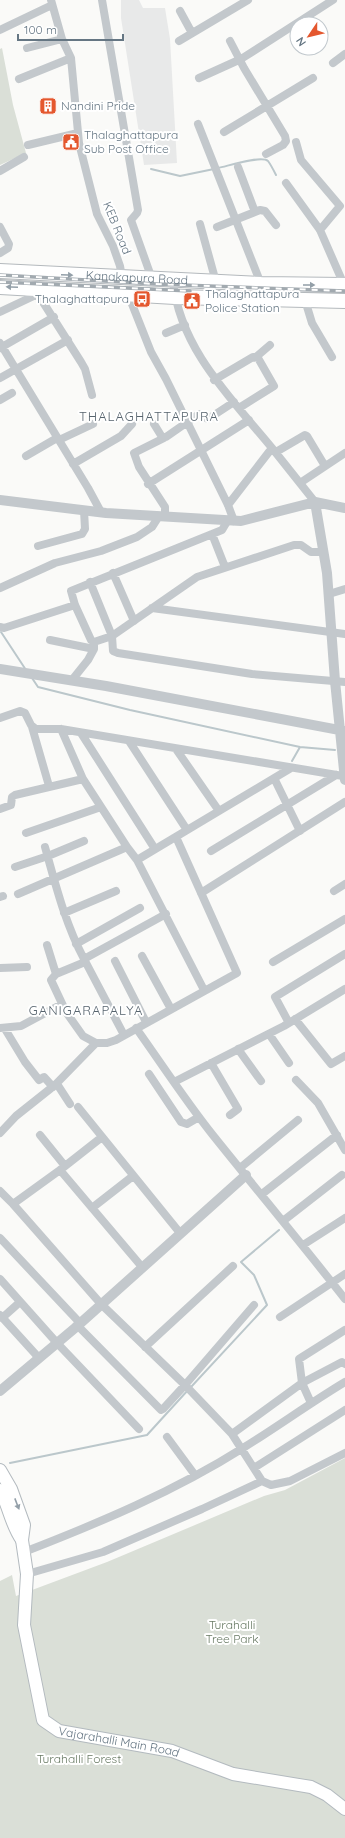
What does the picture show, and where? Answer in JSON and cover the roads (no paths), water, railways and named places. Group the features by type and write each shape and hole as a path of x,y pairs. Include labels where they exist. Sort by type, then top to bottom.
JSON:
{"highway":[{"name":"Kanakapura Road","path":"0,271 173,281 344,285"},
{"name":"Kanakapura Road","path":"0,287 36,291 175,297 345,301"}],"main road":[{"name":"Vajarahalli Main Road","path":"0,1470 11,1489 24,1525 22,1540 27,1574 24,1624 43,1720 59,1731 172,1751 233,1774 311,1787 327,1794 345,1809"},
{"name":"Vajarahalli Main Road","path":"0,1490 14,1529 22,1540"}],"street":[{"path":"102,0 138,210 131,220 152,280"},
{"path":"178,41 248,0"},
{"path":"199,78 240,59 325,2 334,0"},
{"path":"0,30 52,3"},
{"name":"KEB Road","path":"52,3 62,38 71,58 78,133 97,214 120,266 122,278"},
{"path":"180,11 192,33"},
{"path":"26,48 62,38"},
{"path":"230,41 286,140 283,145 266,154"},
{"path":"333,63 345,54"},
{"path":"19,79 71,58"},
{"path":"224,132 313,78"},
{"path":"198,124 261,284"},
{"path":"28,145 78,133"},
{"path":"296,142 301,160 343,204 320,230"},
{"path":"0,170 24,157"},
{"path":"238,167 256,212"},
{"path":"286,183 320,230 344,285"},
{"path":"216,227 260,210 266,211 276,225"},
{"path":"200,224 216,282"},
{"path":"0,227 9,244 8,248 0,253"},
{"path":"173,281 175,297 185,325 200,358 214,380 237,405 316,502 324,552 337,591 333,632 340,682 343,756 341,777"},
{"path":"0,312 36,291 68,340 85,370 92,395"},
{"path":"128,294 151,352 166,378 200,450 228,504 231,520"},
{"path":"305,300 312,323 332,357"},
{"path":"54,318 1,346 101,512"},
{"path":"166,333 185,325"},
{"path":"0,378 68,340"},
{"path":"214,380 256,357 270,345"},
{"path":"0,588 55,563 100,551 137,537 152,527 162,516 166,507 139,467 134,453 164,438 199,414 208,419 274,386 256,357"},
{"path":"0,400 12,393"},
{"path":"149,483 249,420"},
{"path":"26,456 58,439 93,424"},
{"path":"73,464 121,436 132,424"},
{"path":"154,424 164,438"},
{"path":"228,504 274,450 305,435 325,466"},
{"path":"300,483 345,453"},
{"path":"0,500 101,512 241,521 316,502 345,508"},
{"path":"38,546 82,534 84,529 84,510"},
{"path":"94,645 75,605 71,591 90,582 222,530 231,520"},
{"path":"212,534 225,567"},
{"path":"72,680 94,645 112,636 197,577 294,545 302,545 311,552 324,552"},
{"path":"113,573 134,621"},
{"path":"90,582 112,636 113,651 252,674 340,682"},
{"path":"337,591 345,595"},
{"path":"0,627 4,628 75,605"},
{"path":"152,608 345,634"},
{"path":"50,640 94,645"},
{"path":"0,669 72,680 342,731"},
{"path":"0,718 20,711 23,712 32,727 49,786"},
{"path":"32,727 36,729 61,729 341,777"},
{"path":"61,729 83,779 137,860 204,990"},
{"path":"81,733 155,849"},
{"path":"130,741 187,830"},
{"path":"176,749 219,811"},
{"path":"137,860 291,768"},
{"path":"211,851 287,805 341,777"},
{"path":"274,778 300,831"},
{"path":"0,809 11,805 12,796 83,779"},
{"path":"201,893 345,802"},
{"path":"26,833 101,807"},
{"path":"166,914 84,961 56,974 51,980 62,1004 83,1036 96,1043 107,1043 116,1040 204,990 238,973 176,836"},
{"path":"14,867 48,856 84,841"},
{"path":"45,847 64,913 76,944 124,1035"},
{"path":"18,894 54,880 127,847"},
{"path":"334,891 345,884"},
{"path":"64,913 116,891"},
{"path":"76,944 140,908"},
{"path":"273,962 345,919"},
{"path":"47,945 56,974"},
{"path":"345,954 275,997 292,1021 331,1064 345,1056"},
{"path":"142,956 171,1009"},
{"path":"115,961 146,1022"},
{"path":"0,968 27,967"},
{"path":"174,1082 269,1034 345,989"},
{"path":"62,1004 20,1026 2,1028 39,1080 44,1076 55,1085 70,1104"},
{"path":"136,1028 199,1117 345,1299"},
{"path":"269,1034 289,1063"},
{"path":"0,1133 16,1116 55,1085 96,1043"},
{"path":"238,1049 261,1081"},
{"path":"210,1063 238,1109 230,1115"},
{"path":"149,1074 181,1122 187,1124 199,1117"},
{"path":"296,1080 318,1103 345,1150"},
{"path":"78,1107 180,1233"},
{"path":"0,1391 102,1304 180,1233 243,1171 298,1120"},
{"path":"40,1135 62,1168 92,1208 142,1267"},
{"path":"262,1194 337,1135"},
{"path":"13,1204 102,1137"},
{"path":"283,1221 342,1175"},
{"path":"92,1208 133,1176"},
{"path":"0,1191 102,1304 185,1385 232,1434 262,1481 271,1485 290,1481 345,1453"},
{"path":"303,1245 345,1218"},
{"path":"0,1238 160,1410 163,1409 185,1385 254,1305"},
{"path":"145,1346 233,1266"},
{"path":"280,1317 345,1274"},
{"path":"0,1279 57,1343 139,1429"},
{"path":"20,1302 1,1317 39,1358"},
{"path":"311,1403 302,1383 299,1359 345,1330"},
{"path":"232,1434 302,1383 342,1362 345,1364"},
{"path":"24,1552 70,1534 195,1475 242,1449 345,1382"},
{"path":"254,1468 345,1410"},
{"path":"167,1437 195,1475"},
{"path":"27,1574 103,1552 202,1510 262,1481"}],"waterway":[{"path":"218,168 236,163 264,159 268,161 276,175"},
{"path":"151,169 180,176 214,169"},
{"path":"1,632 26,670"},
{"path":"32,678 38,687 130,710 300,747 335,750"},
{"path":"292,761 300,747"},
{"path":"191,1387 267,1305 254,1275 241,1262 279,1230"},
{"path":"10,1463 147,1435 188,1390"}],"railway":[{"path":"0,275 156,284 345,291"},
{"path":"0,282 190,291"}],"place":[{"name":"Nandini Pride","path":"48,106"},
{"name":"Thalaghattapura Sub Post Office","path":"71,142"},
{"name":"Thalaghattapura","path":"142,299"},
{"name":"Thalaghattapura Police Station","path":"192,301"}],"district":[{"name":"THALAGHATTAPURA","path":"149,416"},
{"name":"GANIGARAPALYA","path":"86,1010"}],"park label":[{"name":"Turahalli Tree Park","path":"232,1632"},
{"name":"Turahalli Forest","path":"79,1759"}]}
